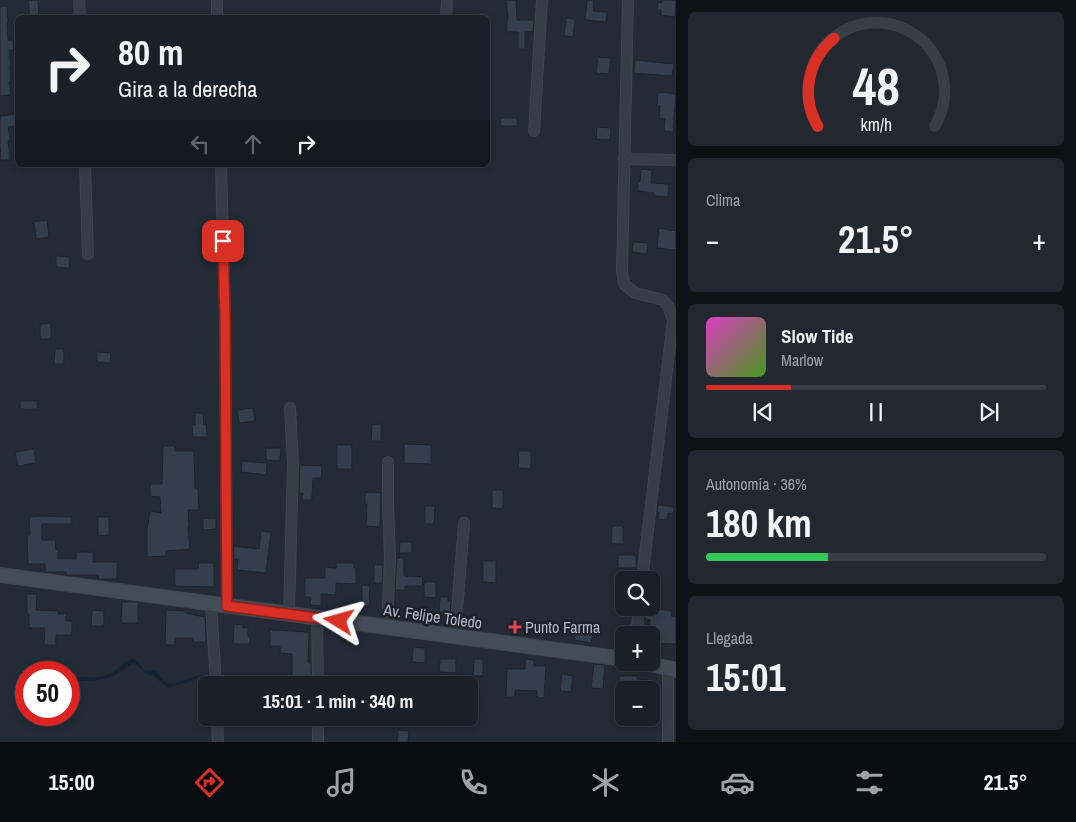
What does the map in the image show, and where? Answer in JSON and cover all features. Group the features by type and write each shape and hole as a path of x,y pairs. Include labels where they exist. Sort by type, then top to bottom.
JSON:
{"main road":[{"name":"Av. Felipe Toledo","path":"0,575 615,658"}],"street":[{"path":"79,0 80,15"},
{"path":"217,0 217,15"},
{"path":"446,15 447,0"},
{"path":"534,131 542,0"},
{"path":"628,0 622,270 624,284 634,293 664,300 670,308 673,320 643,571"},
{"path":"624,158 676,160"},
{"path":"85,167 88,254"},
{"path":"221,167 225,316 227,606"},
{"path":"288,614 293,464 290,408"},
{"path":"387,627 390,557 388,462"},
{"path":"455,636 464,523"},
{"path":"211,604 215,676"},
{"path":"317,618 318,676"},
{"path":"668,742 672,669"},
{"path":"218,726 218,742"},
{"path":"318,726 318,742"}],"water":[{"path":"133,659 144,670 155,671 164,682 172,684 201,675 208,675 198,676 189,682 167,687 152,675 146,674 134,663 108,678 80,681 80,678 105,676 125,662"}],"building":[{"path":"28,0 38,0 39,15 30,15"},
{"path":"506,0 516,0 517,20 534,20 533,32 525,32 525,49 518,49 518,32 507,32"},
{"path":"587,0 594,0 593,11 607,12 606,22 585,20"},
{"path":"662,0 676,0 675,17 661,15 661,10 657,10 658,2 662,3"},
{"path":"7,6 8,40 13,40 14,50 9,50 11,95 0,96 0,7"},
{"path":"566,18 575,19 573,37 564,36"},
{"path":"598,57 611,58 609,74 596,73"},
{"path":"635,60 674,64 672,76 634,73"},
{"path":"658,92 676,94 673,132 664,131 665,119 659,118 660,106 657,106"},
{"path":"15,114 15,126 8,127 10,160 1,160 0,116"},
{"path":"500,118 517,118 517,126 501,126"},
{"path":"597,127 611,128 610,140 596,139"},
{"path":"641,169 652,170 651,183 669,184 668,197 654,196 654,193 638,191"},
{"path":"47,220 49,237 36,239 34,222"},
{"path":"659,228 676,231 676,250 657,248"},
{"path":"633,242 648,243 647,254 632,252"},
{"path":"56,256 70,257 69,268 56,267"},
{"path":"51,323 51,339 40,339 40,324"},
{"path":"55,349 64,349 64,364 54,364"},
{"path":"97,352 111,353 110,363 97,362"},
{"path":"20,401 37,401 37,409 20,409"},
{"path":"253,408 255,421 239,423 237,410"},
{"path":"195,413 203,413 207,437 193,437 192,425 195,425"},
{"path":"372,424 381,424 381,441 371,441"},
{"path":"404,444 431,445 431,464 404,463"},
{"path":"337,445 352,445 352,469 337,469"},
{"path":"163,446 175,446 175,451 194,451 195,488 198,488 199,510 188,510 190,549 166,551 166,556 147,557 147,530 150,511 161,513 160,497 150,496 150,484 162,484"},
{"path":"266,448 281,448 280,461 266,460"},
{"path":"34,449 36,463 18,466 15,452"},
{"path":"519,451 531,451 531,469 518,468"},
{"path":"242,461 267,463 266,475 241,472"},
{"path":"300,465 322,466 321,478 313,478 312,500 302,500 303,493 299,493"},
{"path":"492,490 503,490 503,509 492,508"},
{"path":"365,492 381,493 380,527 366,526 367,504 365,504"},
{"path":"658,505 674,507 673,514 668,513 667,520 658,519"},
{"path":"425,506 435,506 434,524 425,524"},
{"path":"29,517 72,517 72,524 42,524 42,540 55,540 58,559 76,559 76,552 93,552 93,562 117,562 117,579 99,579 98,575 67,575 66,572 45,572 45,564 28,564 27,535 30,535"},
{"path":"98,517 109,517 109,535 98,536"},
{"path":"216,518 216,529 203,530 203,519"},
{"path":"612,526 623,526 623,544 611,544"},
{"path":"261,531 271,532 266,573 237,570 238,559 234,559 233,546 259,549"},
{"path":"400,542 412,542 412,553 399,553"},
{"path":"618,555 636,555 636,568 618,568"},
{"path":"397,558 404,558 405,576 423,577 422,586 405,586 405,590 395,590"},
{"path":"483,561 496,561 496,583 483,582"},
{"path":"198,563 214,563 214,587 175,586 175,569 199,569"},
{"path":"336,563 354,563 354,568 356,568 356,584 336,583 336,595 321,594 321,606 310,605 311,597 305,597 305,578 325,578 325,567 336,568"},
{"path":"374,565 383,565 382,583 374,583"},
{"path":"424,582 436,582 436,598 424,597"},
{"path":"362,585 370,586 369,606 362,606"},
{"path":"27,594 37,594 36,610 58,611 58,614 66,614 66,621 72,621 72,635 56,635 56,645 44,645 45,628 29,628"},
{"path":"440,597 448,597 448,601 451,601 450,612 439,612"},
{"path":"122,602 138,602 138,623 121,623"},
{"path":"660,609 672,611 671,616 676,616 676,644 660,643 660,626 650,626 650,620 645,619 645,616 660,616"},
{"path":"92,610 104,611 104,626 91,626"},
{"path":"166,610 185,611 185,613 205,617 206,642 193,642 193,638 175,638 175,645 165,645"},
{"path":"581,621 595,623 591,643 574,640 575,632 578,632"},
{"path":"522,622 542,622 542,630 522,630"},
{"path":"234,624 243,625 243,628 248,628 250,644 233,644"},
{"path":"270,630 309,632 308,663 311,663 311,676 292,676 292,654 280,653 280,646 270,646"},
{"path":"413,647 425,648 425,663 412,662"},
{"path":"440,659 456,659 456,673 439,672"},
{"path":"474,659 483,659 483,676 473,676"},
{"path":"525,659 534,660 534,666 546,666 544,698 537,697 537,691 515,690 515,697 506,697 507,669 525,669"},
{"path":"594,664 605,665 603,689 591,688"},
{"path":"562,674 573,676 571,692 560,691"},
{"path":"619,676 637,676 637,679 650,680 650,681 619,681"},
{"path":"398,730 409,731 408,742 397,742"}],"place":[{"name":"Punto Farma","path":"515,627"}],"route":[{"path":"223,241 227,606 339,621"}]}
